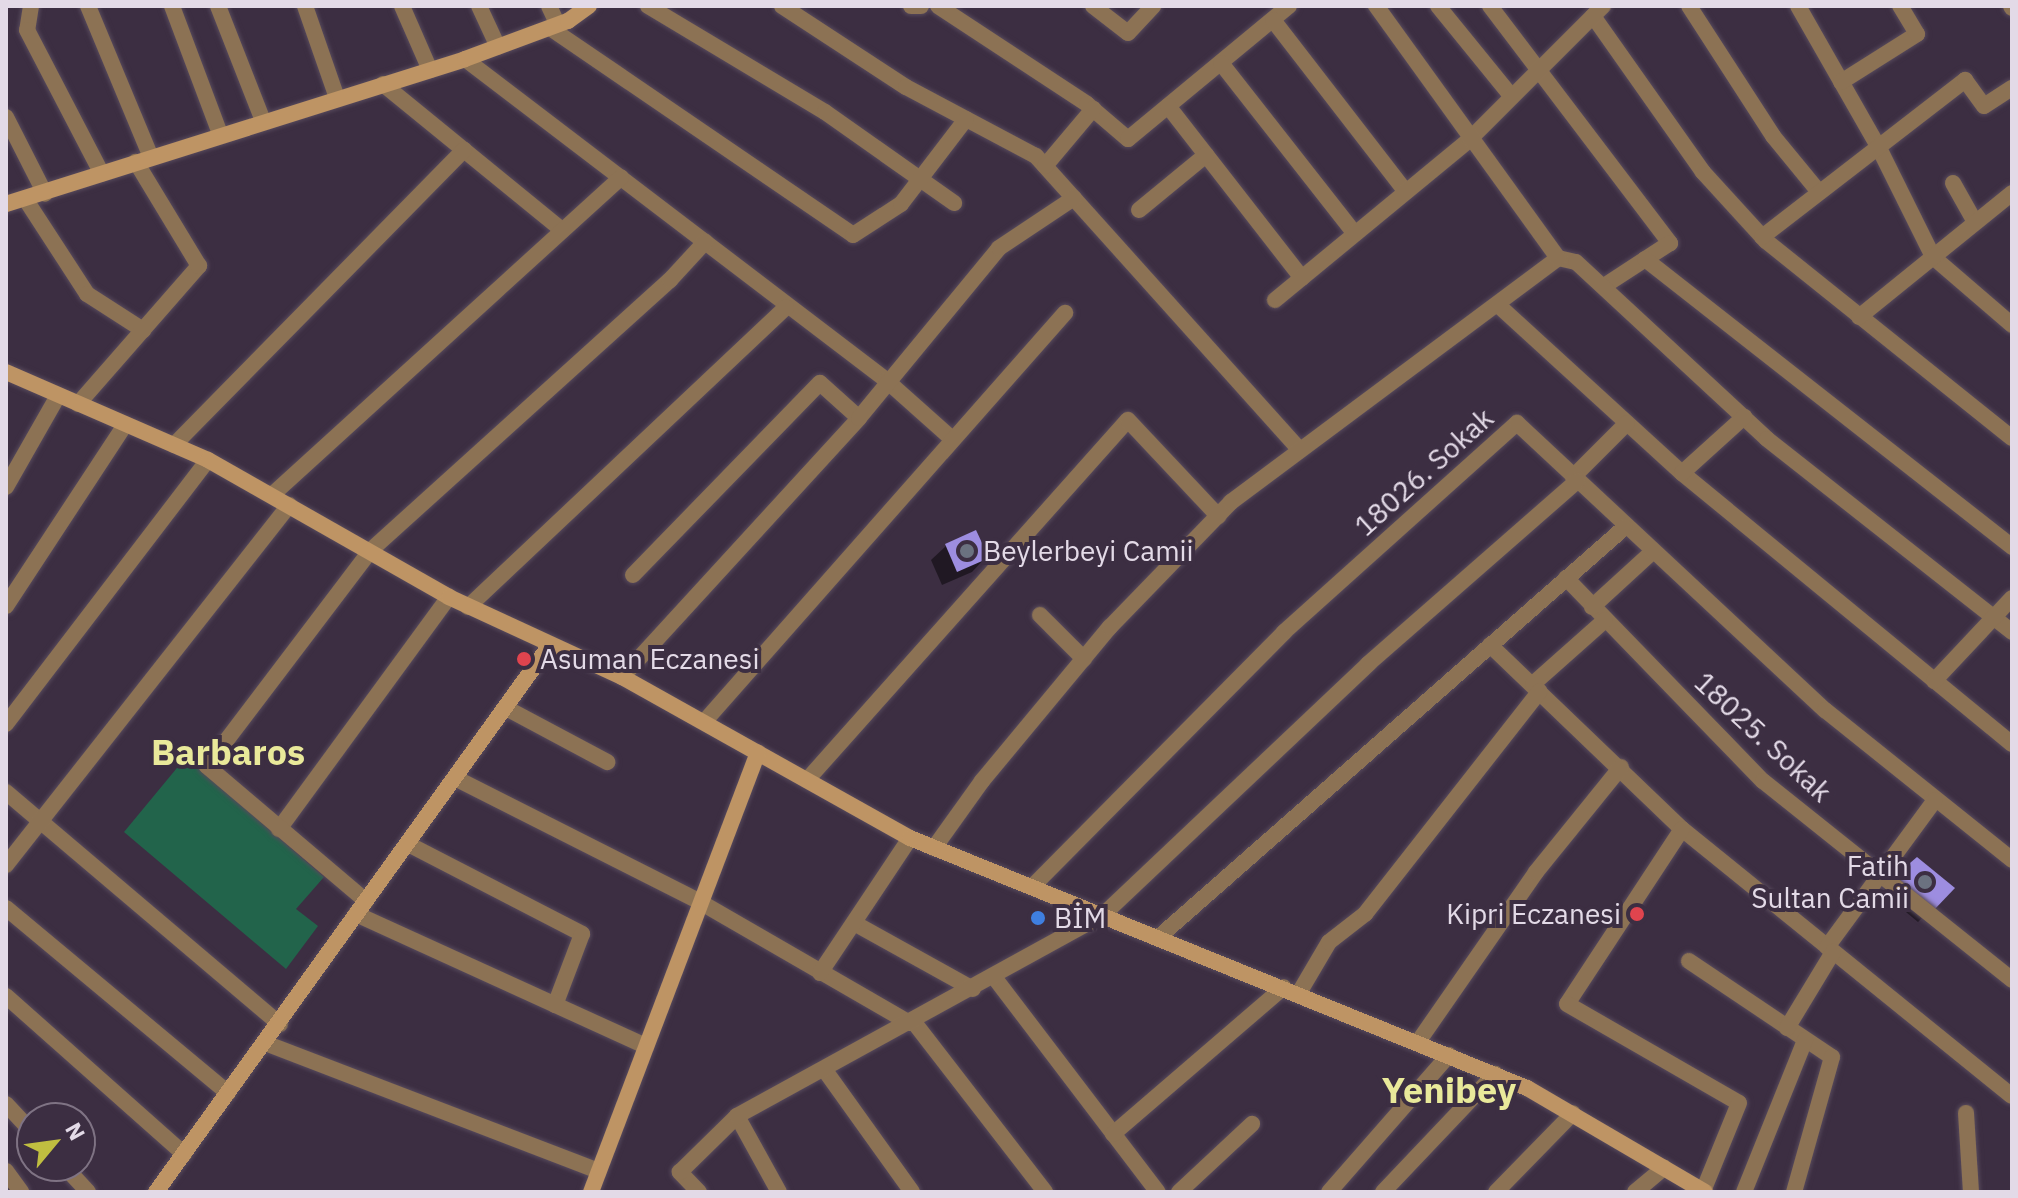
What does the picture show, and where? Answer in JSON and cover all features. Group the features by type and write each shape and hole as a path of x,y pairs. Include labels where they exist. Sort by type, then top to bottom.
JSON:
{"main road":[{"path":"6,204 465,59 554,27 589,6"},
{"path":"6,372 208,460 449,597 622,677 910,838 1160,936 1495,1074 1573,1113 1704,1192"},
{"path":"161,1191 184,1154 550,645"},
{"path":"591,1192 644,1045 758,753"}],"street":[{"path":"31,6 27,30 102,174"},
{"path":"78,404 199,266 144,159 88,6"},
{"path":"172,6 220,134"},
{"path":"218,6 263,121"},
{"path":"305,6 337,98"},
{"path":"402,6 430,70"},
{"path":"479,6 498,47"},
{"path":"549,6 554,27 853,235 901,204 966,119"},
{"path":"648,6 825,112 954,203"},
{"path":"782,6 906,87 1036,156 1300,450"},
{"path":"911,6 921,6"},
{"path":"938,6 1093,109 1128,139 1289,6"},
{"path":"1093,6 1128,33 1153,6"},
{"path":"1376,6 1558,258 1576,262 1744,417 2012,632"},
{"path":"1438,6 1512,97"},
{"path":"1689,6 1773,136 1819,192"},
{"path":"1798,6 1878,146 1933,257 2012,325"},
{"path":"1841,82 1917,34 1900,6"},
{"path":"1496,8 1670,243 1604,286"},
{"path":"1275,300 1470,139 1598,11 1703,172 1762,237 2012,438"},
{"path":"1273,20 1406,192"},
{"path":"465,59 786,307 886,380 951,438"},
{"path":"1221,63 1355,234"},
{"path":"1762,237 1965,80 1984,106 2012,88"},
{"path":"383,84 561,229"},
{"path":"1168,106 1302,278"},
{"path":"1045,166 1093,109"},
{"path":"6,117 45,194"},
{"path":"174,445 464,150"},
{"path":"1139,210 1206,155"},
{"path":"272,495 621,177"},
{"path":"1953,183 1975,222"},
{"path":"1859,317 2012,193"},
{"path":"622,677 859,418 886,380 999,248 1074,198"},
{"path":"26,200 87,294 143,330"},
{"path":"644,1045 555,1005 361,908 279,829 207,766 371,550 670,280 705,242"},
{"path":"934,848 1084,659 1218,516 1300,450 1558,258"},
{"path":"1645,259 2012,547"},
{"path":"1498,305 1682,473 2012,744"},
{"path":"468,607 786,307"},
{"path":"704,722 951,438 1065,313"},
{"path":"633,575 820,383 859,418"},
{"path":"6,487 58,396"},
{"path":"1682,473 1744,417"},
{"path":"807,780 1128,420 1218,516"},
{"name":"18026. Sokak","path":"1033,886 1284,632 1517,423 1625,527 1825,710 2012,860"},
{"path":"699,1192 680,1172 737,1116 973,989 1104,914 1368,664 1575,479 1627,423"},
{"path":"6,606 125,425"},
{"path":"6,724 208,460"},
{"path":"6,865 44,823 289,505"},
{"path":"1160,936 1625,527"},
{"path":"1592,607 1652,552"},
{"name":"18025. Sokak","path":"1566,578 1763,781 2012,980"},
{"path":"279,829 449,597"},
{"path":"1934,681 1996,619 2012,598"},
{"path":"1040,615 1084,659"},
{"path":"1113,1134 1292,990 1329,942 1365,914 1536,688 1605,620"},
{"path":"1490,645 1621,767 1682,829 2012,1096"},
{"path":"506,708 607,762"},
{"path":"1418,1042 1536,872 1621,767"},
{"path":"455,778 700,902 820,973 912,1022 1045,1192"},
{"path":"6,792 280,1024"},
{"path":"1787,1028 1830,950 1935,800"},
{"path":"1682,829 1567,1004 1739,1103 1704,1192"},
{"path":"820,973 910,838"},
{"path":"408,844 582,934 555,1005"},
{"path":"6,908 228,1093"},
{"path":"854,923 973,989"},
{"path":"1689,961 1832,1057 1794,1192"},
{"path":"994,977 1158,1192"},
{"path":"6,996 184,1154"},
{"path":"1744,1192 1805,1040"},
{"path":"265,1043 598,1171"},
{"path":"1329,1192 1449,1055"},
{"path":"824,1069 912,1192"},
{"path":"1383,1192 1495,1074"},
{"path":"1496,1192 1573,1113"},
{"path":"1966,1113 1971,1192"},
{"path":"737,1116 779,1192"},
{"path":"1179,1192 1252,1124"},
{"path":"1635,1192 1664,1168"},
{"path":"6,1171 21,1192"}],"green space":[{"path":"186,757 324,877 296,909 318,926 286,969 124,832"}],"building":[{"name":"Beylerbeyi Camii","path":"976,530 989,558 957,572 945,544"},
{"name":"Fatih Sultan Camii","path":"1917,857 1955,888 1934,910 1895,876"}],"place":[{"name":"Beylerbeyi Camii","path":"967,551"},
{"name":"Asuman Eczanesi","path":"524,659"},
{"name":"Fatih Sultan Camii","path":"1925,882"},
{"name":"Kipri Eczanesi","path":"1637,914"},
{"name":"BİM","path":"1038,918"}],"district":[{"name":"Barbaros","path":"228,752"},
{"name":"Yenibey","path":"1449,1090"}]}
